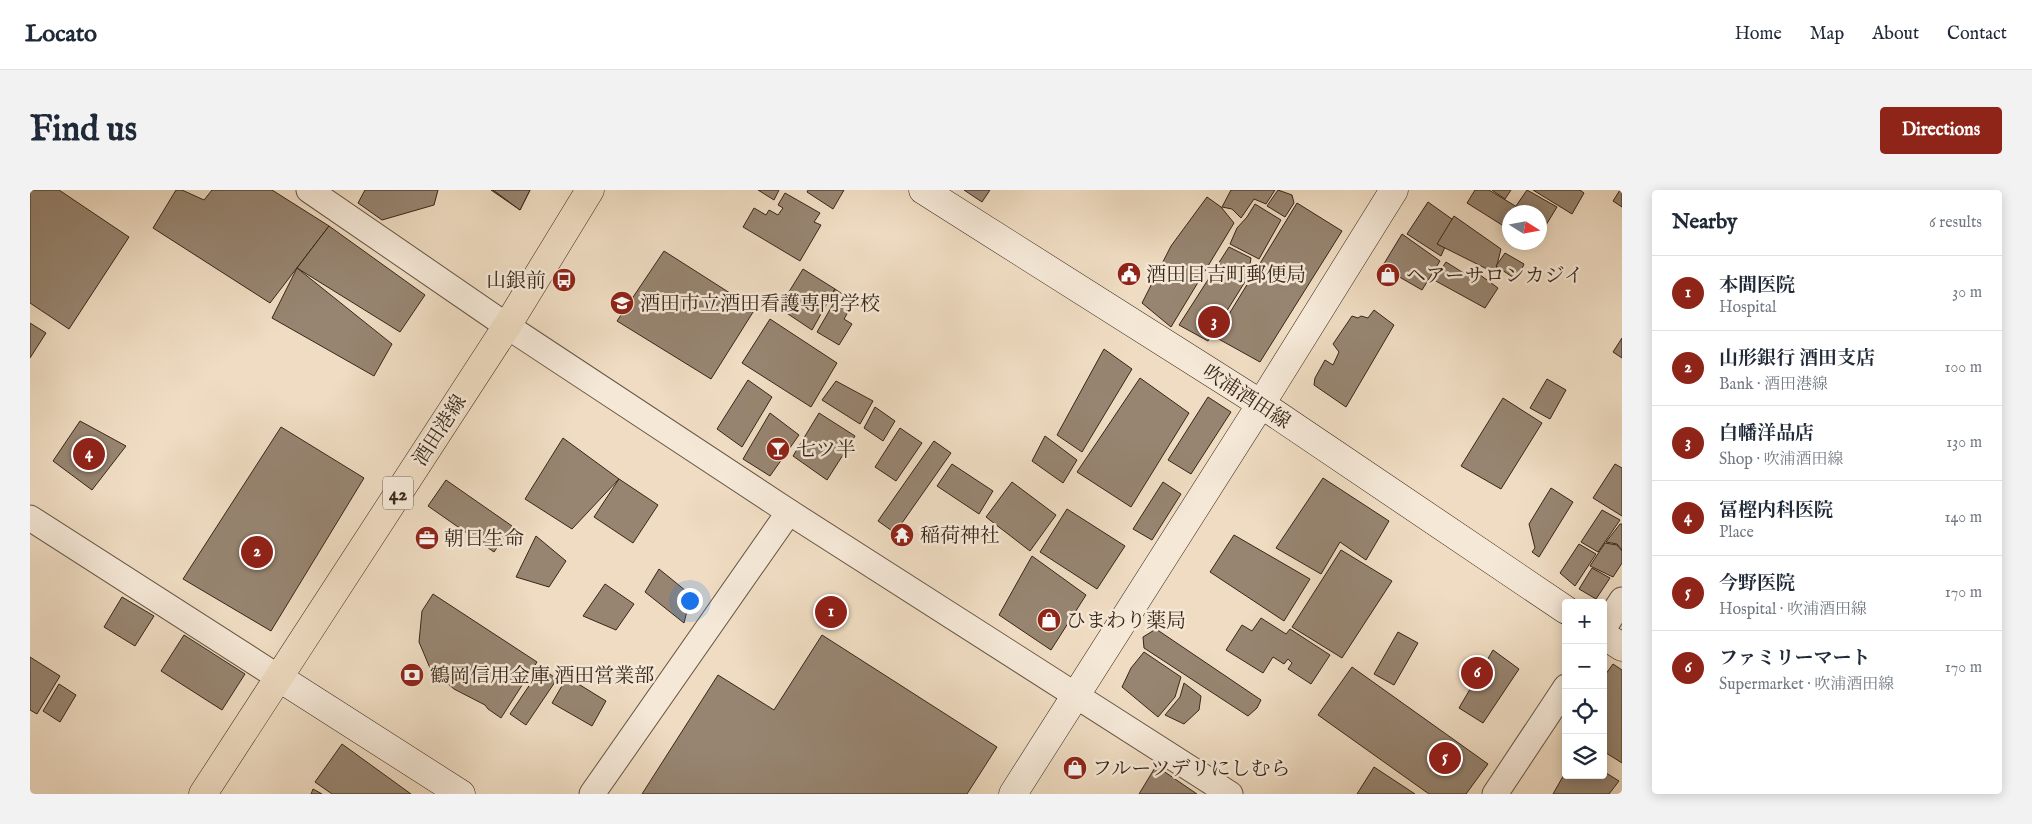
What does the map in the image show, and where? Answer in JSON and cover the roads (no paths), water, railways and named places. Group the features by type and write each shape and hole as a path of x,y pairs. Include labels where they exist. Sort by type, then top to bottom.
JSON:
{"main road":[{"name":"酒田港線","path":"203,794 507,326 590,190"}],"street":[{"path":"309,190 507,326 789,512 1230,794"},
{"name":"吹浦酒田線","path":"923,190 1261,404 1562,607"},
{"path":"1013,794 1261,404 1394,190"},
{"path":"592,794 789,512"},
{"path":"30,518 460,794"},
{"path":"1607,624 1622,600"},
{"path":"1607,638 1622,647"},
{"path":"1495,794 1564,689"}],"place":[{"name":"酒田日吉町郵便局","path":"1129,274"},
{"name":"ヘアーサロンカジイ","path":"1388,275"},
{"name":"山銀前","path":"564,280"},
{"name":"酒田市立酒田看護専門学校","path":"622,303"},
{"name":"白幡洋品店","path":"1214,322"},
{"name":"七ツ半","path":"778,449"},
{"name":"冨樫内科医院","path":"89,454"},
{"name":"稲荷神社","path":"902,535"},
{"name":"朝日生命","path":"427,538"},
{"name":"山形銀行 酒田支店","path":"257,552"},
{"name":"本間医院","path":"831,612"},
{"name":"ひまわり薬局","path":"1049,620"},
{"name":"ファミリーマート","path":"1477,673"},
{"name":"鶴岡信用金庫 酒田営業部","path":"412,675"},
{"name":"今野医院","path":"1445,758"},
{"name":"フルーツデリにしむら","path":"1075,768"}]}
